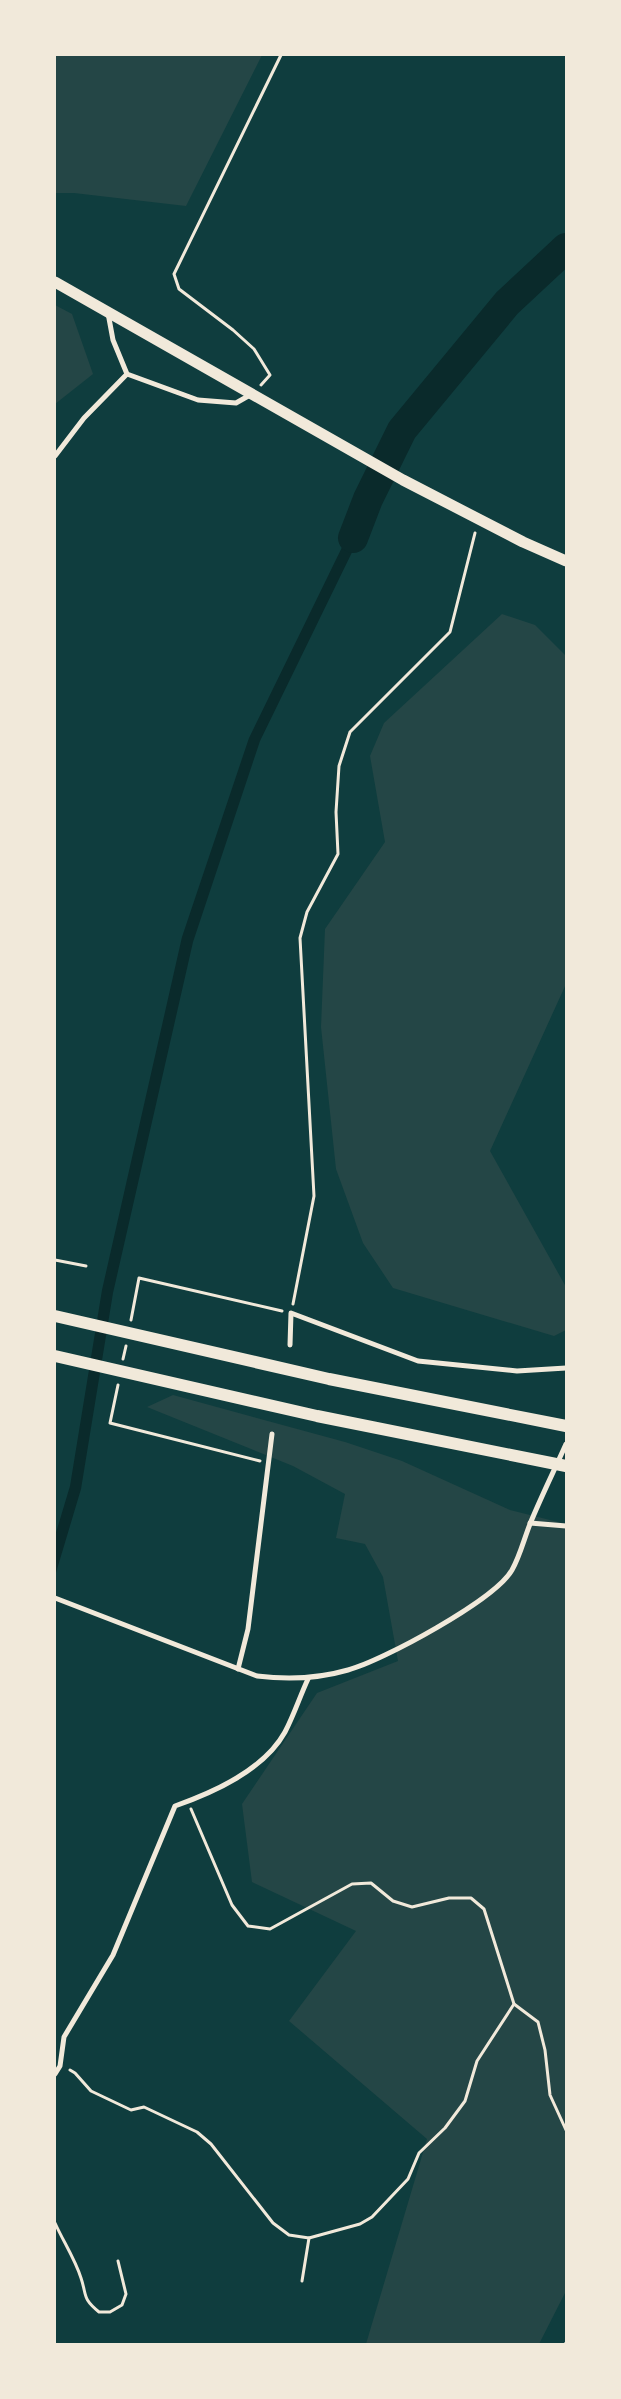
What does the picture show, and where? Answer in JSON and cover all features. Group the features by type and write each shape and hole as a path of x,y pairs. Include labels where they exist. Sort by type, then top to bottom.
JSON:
{"highway":[{"path":"55,1316 329,1379 566,1426"},
{"path":"59,1357 317,1416 566,1466"}],"main road":[{"path":"55,282 403,480 479,520 566,561"}],"street":[{"path":"108,311 113,340 127,374 198,400 236,403 253,393"},
{"path":"55,456 84,418 127,374"},
{"path":"290,1345 291,1313 418,1361 517,1371 566,1368"},
{"path":"238,1669 248,1630 272,1434"},
{"path":"55,1598 258,1676 282,1680 308,1679 349,1670 374,1660 455,1618 487,1594 512,1571 530,1523 566,1444"},
{"path":"530,1523 566,1526"},
{"path":"55,2074 60,2066 64,2037 113,1956 175,1806 200,1797 244,1774 264,1757 284,1733 308,1679"}],"path":[{"path":"253,393 270,375 254,349 233,330 178,289 174,274 281,55"},
{"path":"268,1463 110,1423 131,1332 139,1278 291,1313 314,1196 300,938 307,912 338,854 336,812 339,766 350,732 450,632 479,520"},
{"path":"55,1260 86,1266"},
{"path":"188,1802 232,1905 248,1926 270,1929 352,1884 371,1883 393,1901 412,1908 449,1898 471,1898 484,1910 514,2004 538,2022 545,2050 550,2095 566,2130"},
{"path":"60,2066 75,2072 91,2091 131,2110 144,2108 197,2132 211,2144 273,2223 289,2235 308,2238 360,2224 372,2217 408,2179 419,2153 445,2128 465,2101 477,2061 514,2004"},
{"path":"55,2223 82,2279 82,2290 88,2303 99,2312 110,2312 122,2305 126,2294 118,2261"},
{"path":"302,2281 308,2238"}],"shaded area":[{"path":"55,55 262,55 186,206 74,193 55,193"},
{"path":"55,305 72,314 93,374 55,404"},
{"path":"362,497 374,502 358,540 260,741 193,942 113,1293 81,1489 55,1576 55,1536 70,1486 102,1290 182,937 249,738 348,535"},
{"path":"502,614 535,625 566,656 566,984 490,1151 566,1287 566,1330 554,1336 393,1288 363,1243 336,1169 321,1027 325,929 385,842 370,756 384,723"},
{"path":"173,1395 345,1442 402,1461 510,1510 566,1524 566,2291 539,2344 366,2344 427,2139 289,2021 356,1931 252,1882 242,1804 317,1693 398,1661 383,1577 365,1544 336,1538 345,1494 293,1466 147,1407"}],"waterway":[{"path":"353,538 368,499 402,430 507,303 566,248"}]}
